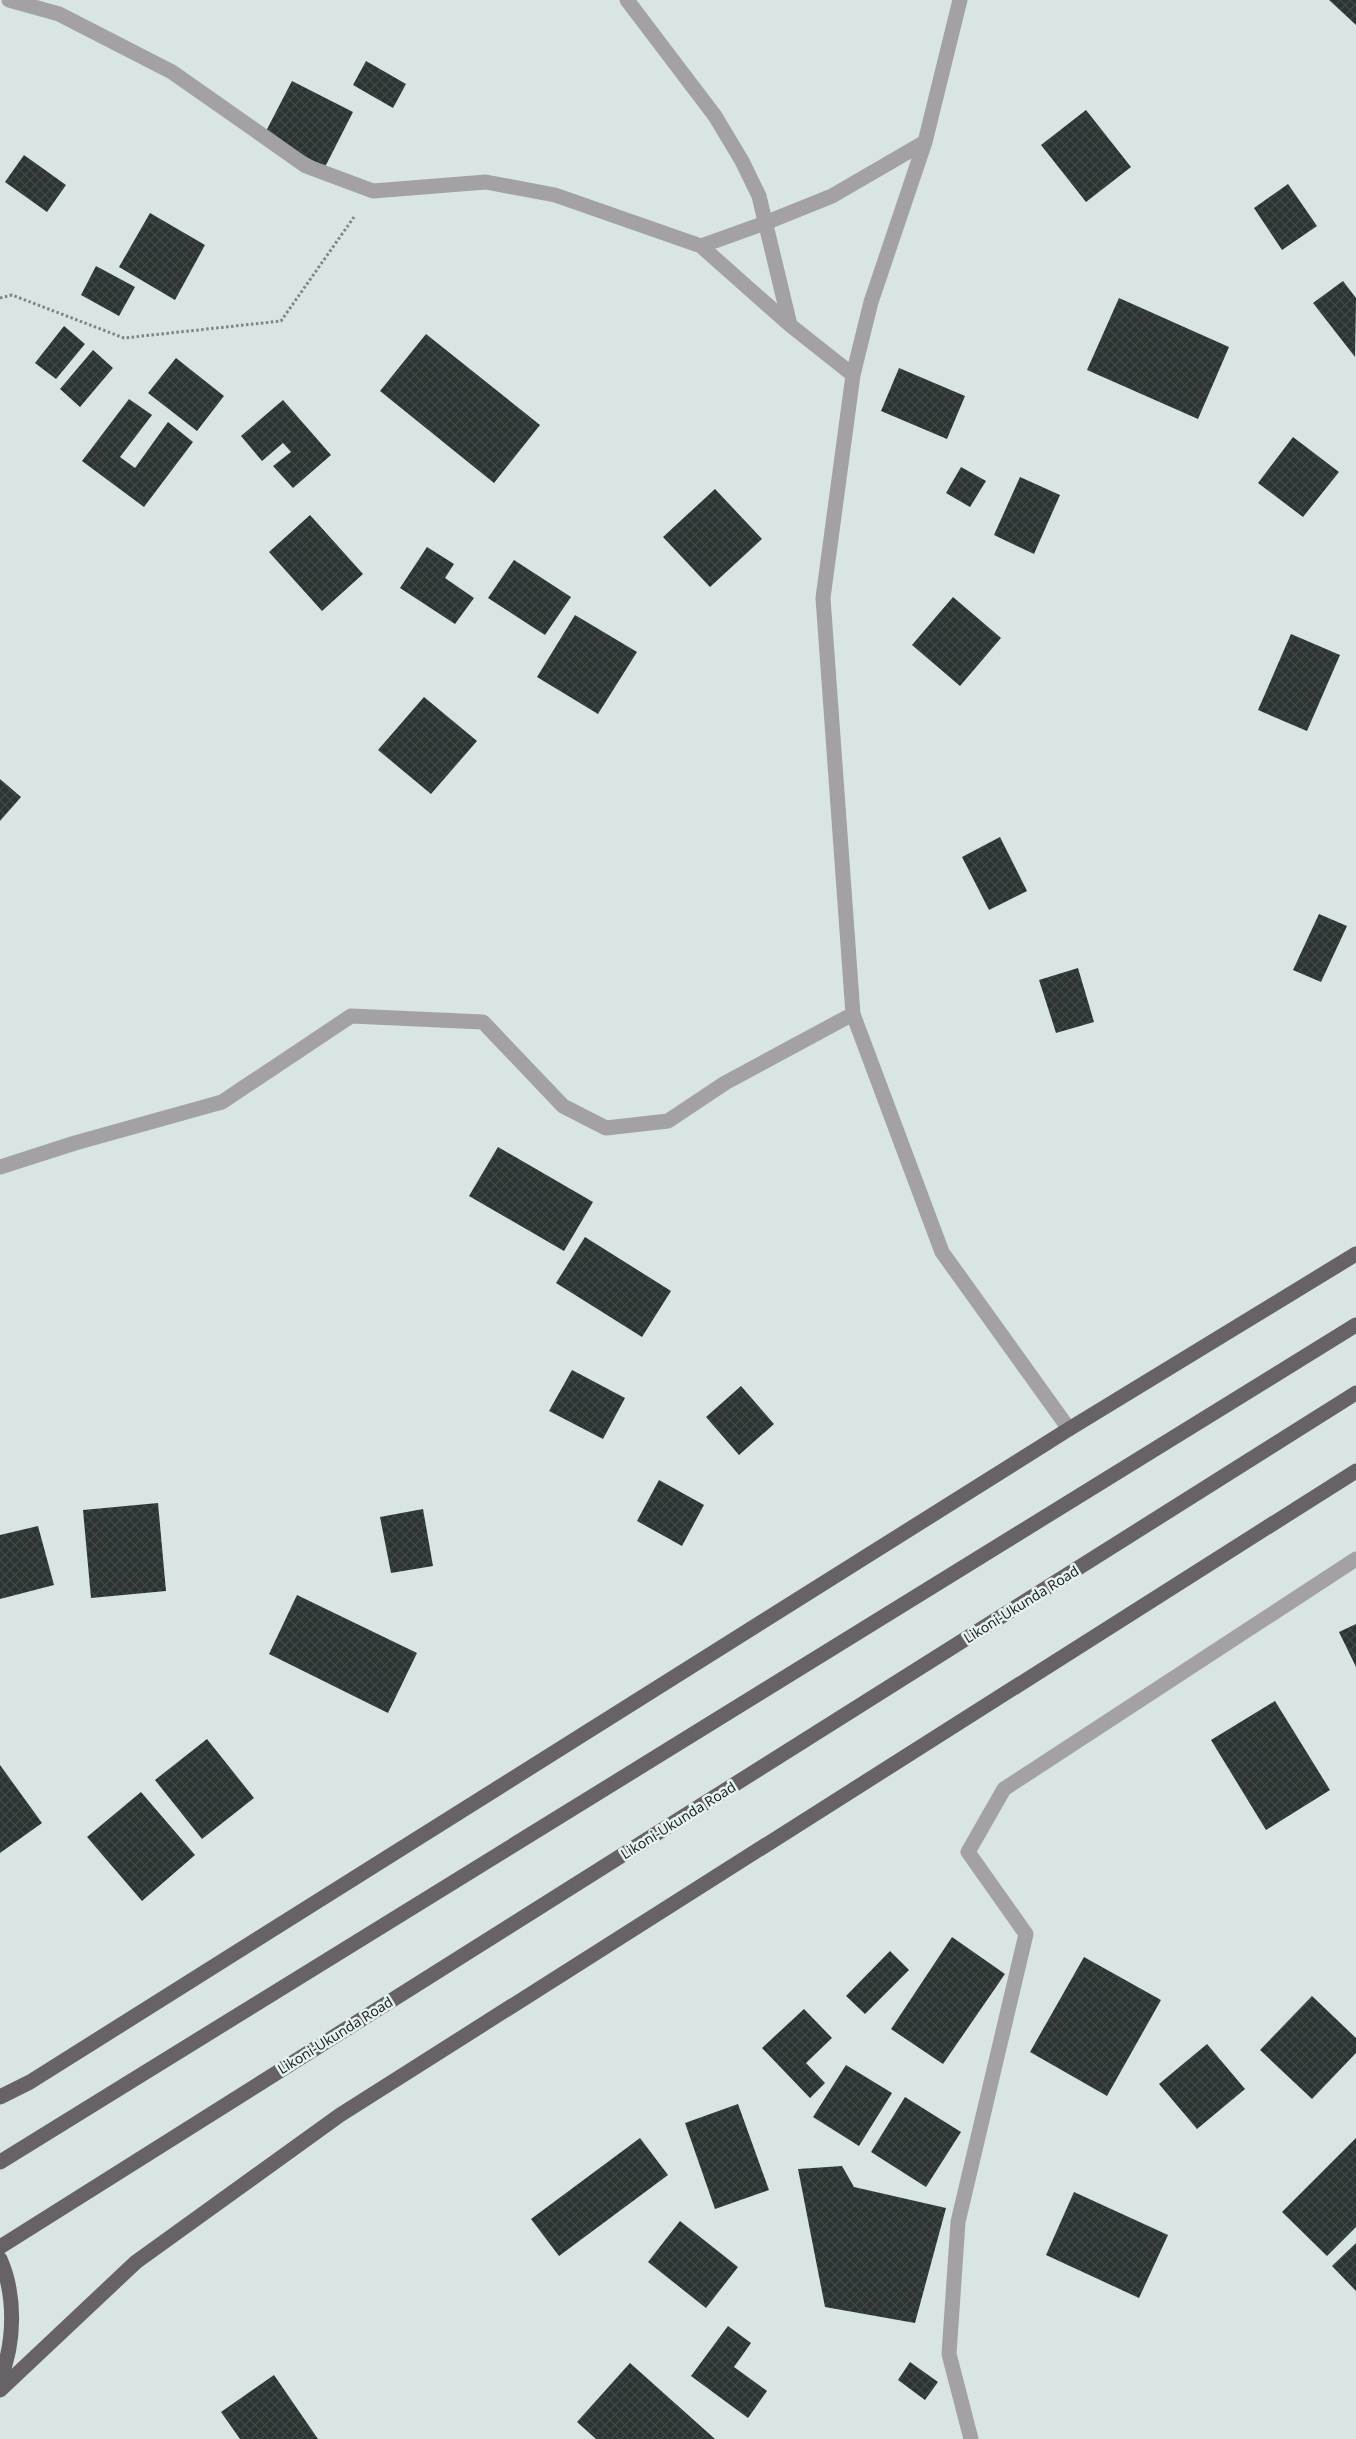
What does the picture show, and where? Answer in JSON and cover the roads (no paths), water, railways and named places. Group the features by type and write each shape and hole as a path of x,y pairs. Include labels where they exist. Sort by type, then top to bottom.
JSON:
{"highway":[{"path":"0,2097 38,2076 1069,1430 1356,1254"},
{"path":"0,2162 1356,1325"},
{"name":"Likoni-Ukunda Road","path":"0,2247 1356,1393"},
{"path":"0,2390 136,2262 340,2114 1356,1470"},
{"path":"0,2259 11,2301 11,2336 0,2379"}],"street":[{"path":"9,0 59,14 172,72 306,166 373,191 486,182 555,195 701,246 790,325 852,375"},
{"path":"627,0 715,116 742,161 759,196 790,325"},
{"path":"960,0 925,142 871,302 852,375 824,598 853,1014 942,1252 1069,1430"},
{"path":"701,246 832,196 925,142"},
{"path":"0,1167 75,1143 222,1102 351,1016 483,1022 563,1106 606,1128 668,1121 725,1083 853,1014"},
{"path":"970,2439 949,2354 958,2222 1026,1934 968,1852 1004,1789 1356,1558"}]}
